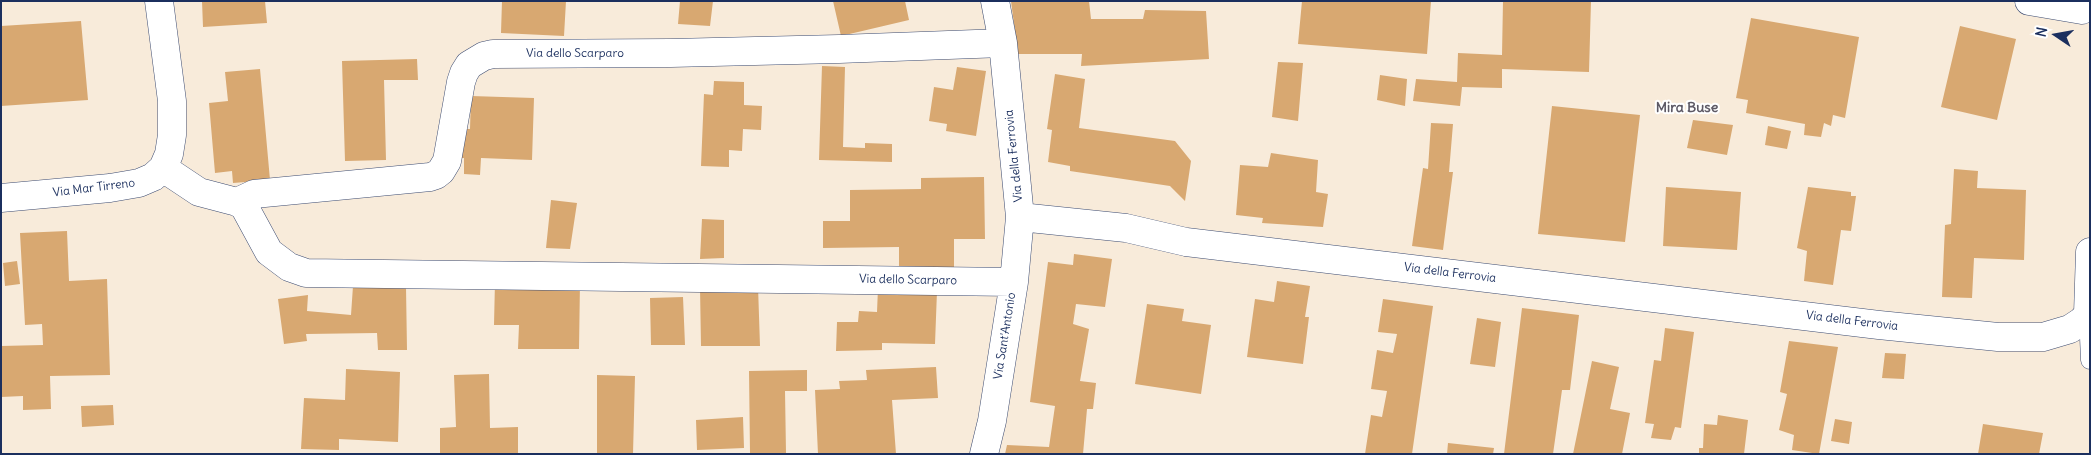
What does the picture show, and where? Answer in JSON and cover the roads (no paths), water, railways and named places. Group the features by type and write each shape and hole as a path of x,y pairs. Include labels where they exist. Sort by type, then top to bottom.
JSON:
{"street":[{"path":"159,1 172,101 172,135 169,154 163,168 198,192 237,202"},
{"name":"Via della Ferrovia","path":"995,1 1003,42 1020,217 1126,228 1196,243 1879,325 1998,337 2043,337 2070,329 2089,314"},
{"path":"2029,1 2086,9"},
{"name":"Via dello Scarparo","path":"1003,42 838,49 671,53 493,54 484,56 469,66 464,73 460,82 447,161 436,175 430,178 254,194 237,202 248,212 264,245 275,258 297,271 314,274 1014,282"},
{"name":"Via Mar Tirreno","path":"1,198 110,188 139,183 163,168"},
{"name":"Via Sant'Antonio","path":"984,454 992,421 1014,282 1020,217"},
{"path":"2089,314 2090,252"}],"lane":[{"path":"2089,314 2090,360"}],"district":[{"name":"Mira Buse","path":"1687,108"}]}
